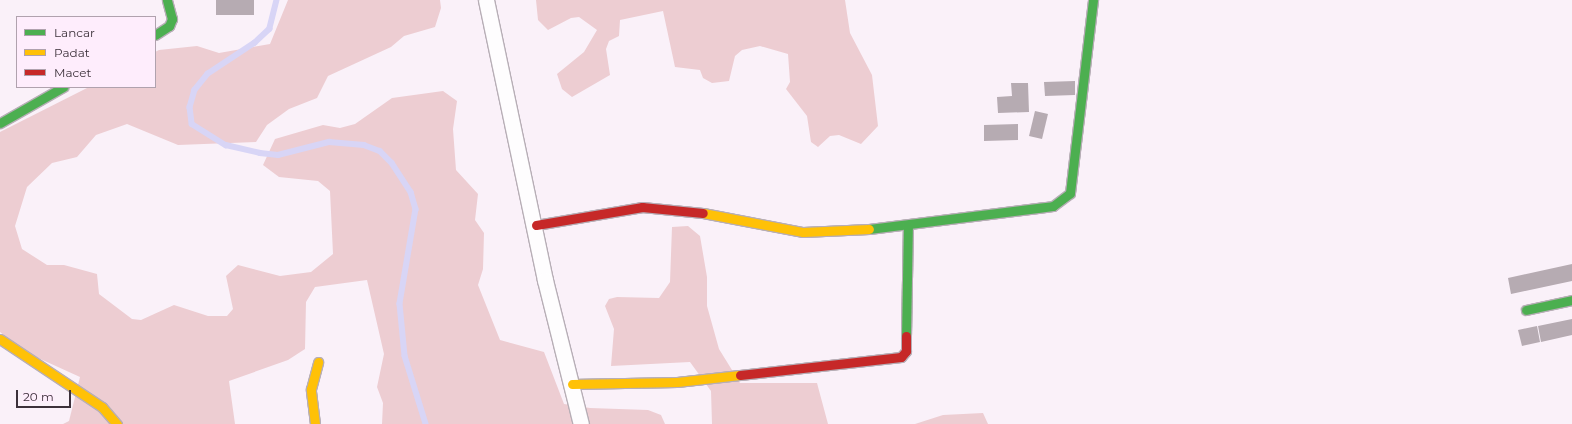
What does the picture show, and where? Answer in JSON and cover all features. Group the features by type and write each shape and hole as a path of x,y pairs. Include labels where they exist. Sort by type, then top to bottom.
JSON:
{"street":[{"path":"156,35 169,26 172,20 167,0"},
{"path":"486,0 536,225 545,280 581,424"},
{"path":"536,225 642,207 687,210 803,232 908,225 1043,208 1068,197 1093,0"},
{"path":"0,123 61,88"},
{"path":"572,384 677,382 901,357 906,350 908,225"},
{"path":"1526,310 1572,300"},
{"path":"0,339 102,407 117,424"},
{"path":"315,424 311,389 318,362"}],"shaded area":[{"path":"288,0 440,0 441,8 435,27 404,36 391,47 328,76 317,98 289,109 267,125 256,142 178,145 127,124 96,135 77,157 52,163 27,187 15,226 22,249 47,265 64,265 97,274 99,294 132,319 141,320 174,305 208,316 227,316 233,309 226,276 238,265 280,276 311,272 333,254 330,191 318,181 279,177 263,165 275,139 323,125 340,128 355,124 392,98 443,91 457,101 453,129 456,170 478,194 475,220 484,233 483,269 478,285 500,340 544,352 564,404 590,408 648,410 661,415 665,424 382,424 383,403 377,387 384,354 367,280 315,287 306,302 305,349 288,360 229,381 235,424 63,424 69,421 80,377 25,352 0,332 0,132 87,88 156,88 156,52 159,50 197,46 219,53 270,44"},
{"path":"536,0 845,0 850,33 872,75 878,126 861,144 839,135 830,136 818,147 811,142 807,116 786,89 790,82 788,54 760,46 742,50 735,56 729,81 712,83 703,78 700,70 675,67 663,11 620,20 619,36 609,41 606,49 610,75 572,97 562,89 557,74 584,52 597,30 579,17 571,18 548,30 538,20"},
{"path":"688,226 700,236 707,277 707,306 719,349 740,383 817,383 828,424 712,424 711,391 690,362 611,366 614,329 605,306 609,299 617,297 659,298 670,282 672,227"},
{"path":"983,413 988,424 915,424 943,415"}],"building":[{"path":"216,0 254,0 254,15 216,15"},
{"path":"1075,81 1075,95 1045,96 1044,82"},
{"path":"1011,83 1028,83 1029,112 998,113 997,97 1012,96"},
{"path":"1035,111 1048,114 1042,139 1029,136"},
{"path":"1018,124 1018,140 984,141 984,125"},
{"path":"1572,264 1572,281 1511,294 1508,278"},
{"path":"1572,319 1572,335 1541,342 1538,326"},
{"path":"1537,326 1540,342 1522,346 1518,330"}],"waterway":[{"path":"277,0 270,29 255,43 208,74 195,90 190,107 192,124 226,145 260,153 278,155 329,142 364,145 380,151 392,163 411,192 416,209 400,304 405,356 426,424"}],"traffic: fast":[{"path":"156,34 169,26 172,19 167,0"},
{"path":"869,229 1053,206 1070,193 1093,0"},
{"path":"0,123 61,88"},
{"path":"906,336 908,225"},
{"path":"1526,310 1572,300"}],"traffic: slow":[{"path":"703,213 803,232 869,229"},
{"path":"0,339 102,407 117,424"},
{"path":"315,424 311,389 318,362"},
{"path":"572,384 677,382 740,375"}],"traffic: jam":[{"path":"536,225 642,207 703,213"},
{"path":"740,375 901,357 906,351 906,336"}]}
